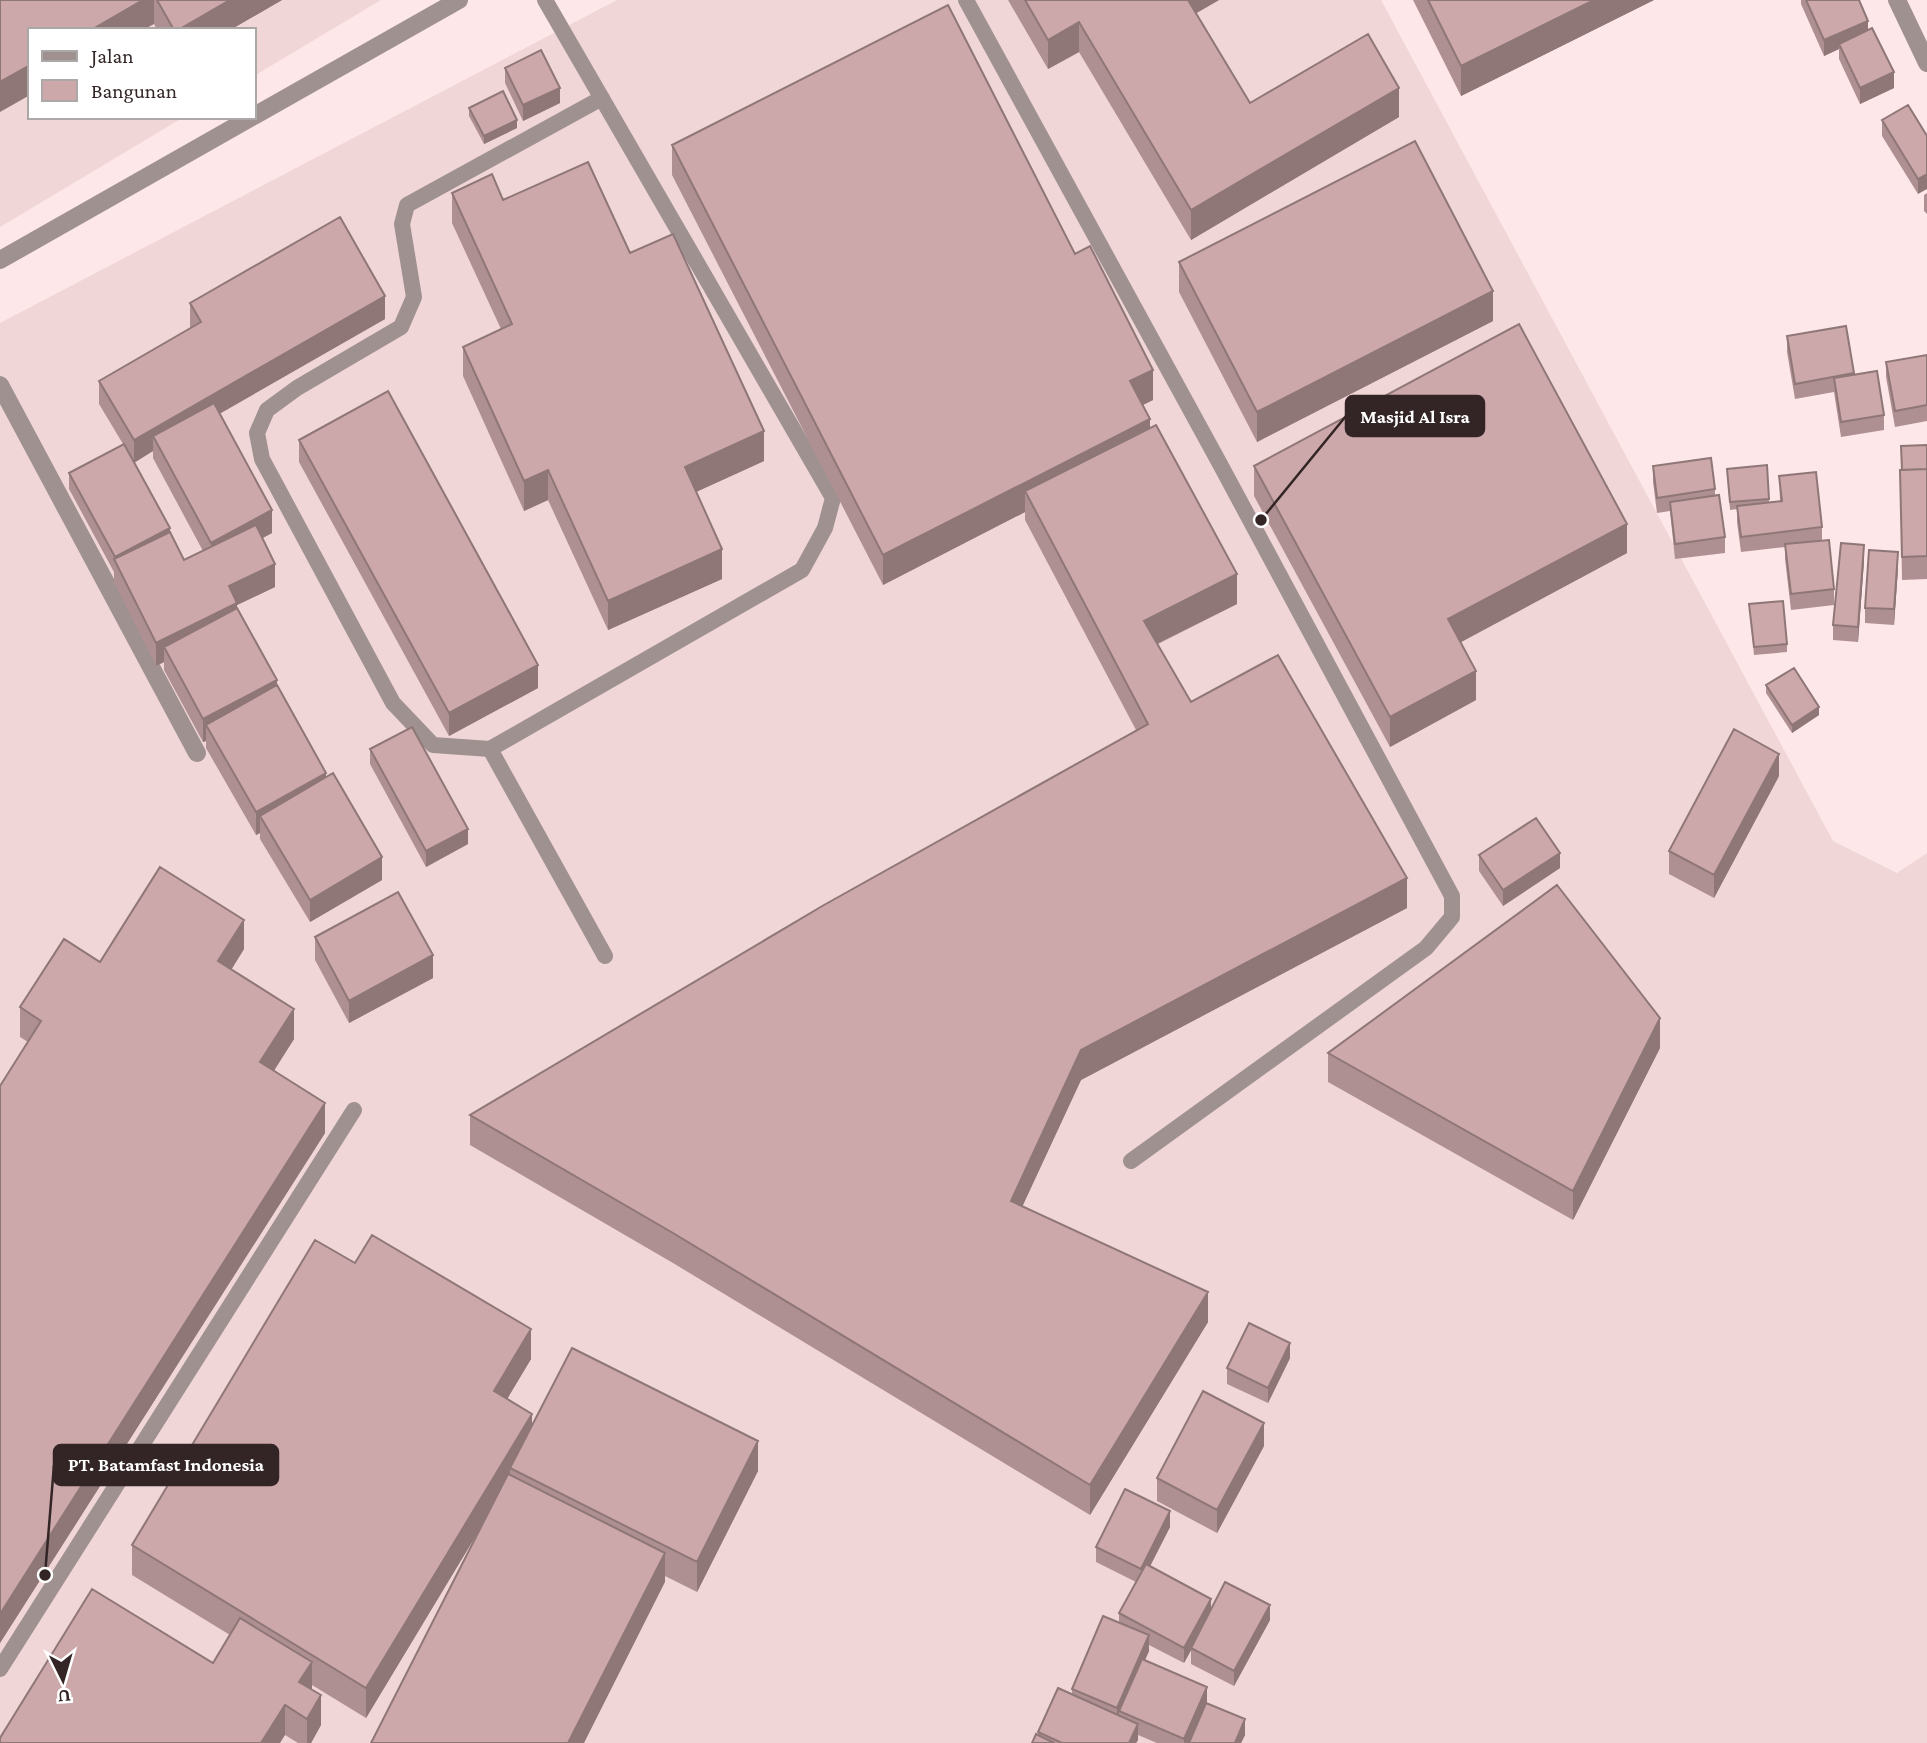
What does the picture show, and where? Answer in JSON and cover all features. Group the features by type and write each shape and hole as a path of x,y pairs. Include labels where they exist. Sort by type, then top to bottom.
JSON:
{"street":[{"path":"256,115 458,0"},
{"path":"1897,0 1927,63"},
{"path":"0,260 249,119"},
{"path":"0,385 197,753"}],"lane":[{"path":"545,0 602,98 833,498 825,528 802,570 490,749 433,745 393,703 262,459 257,433 267,410 297,388 401,327 414,297 402,224 408,205 602,98"},
{"path":"966,0 1452,896 1452,917 1426,948 1131,1161"},
{"path":"490,749 605,956"},
{"path":"0,1668 355,1110"}],"shaded area":[{"path":"0,0 381,0 256,75 256,28 28,28 28,119 181,119 0,227"},
{"path":"617,0 1381,0 1833,841 1897,873 1927,853 1927,1743 0,1743 0,323"}],"building":[{"path":"0,0 143,0 94,28 28,28 28,66 0,82"},
{"path":"157,0 230,0 181,28 173,28"},
{"path":"1025,0 1188,0 1250,103 1368,34 1399,88 1191,210 1079,22 1048,40"},
{"path":"1428,0 1594,0 1461,66"},
{"path":"1806,0 1859,0 1868,21 1824,40"},
{"path":"948,5 1075,254 1090,246 1153,370 1130,381 1150,419 883,555 672,145"},
{"path":"1872,28 1894,72 1860,88 1839,44"},
{"path":"541,50 560,88 523,105 505,68"},
{"path":"503,91 517,120 484,136 469,108"},
{"path":"1908,105 1927,136 1927,174 1918,179 1882,120"},
{"path":"1415,141 1493,291 1257,412 1179,262"},
{"path":"588,162 630,253 673,234 764,431 685,467 722,549 608,601 548,470 524,481 463,347 512,324 452,193 492,174 503,200"},
{"path":"340,217 385,296 134,440 99,381 201,322 190,303"},
{"path":"1519,324 1627,524 1448,619 1476,671 1390,717 1254,466"},
{"path":"1846,326 1854,373 1795,384 1787,336"},
{"path":"1927,355 1927,405 1895,411 1886,362"},
{"path":"1877,371 1884,415 1841,422 1834,378"},
{"path":"388,391 538,665 449,713 299,440"},
{"path":"214,403 272,510 211,543 153,436"},
{"path":"1156,425 1237,574 1144,621 1191,702 1278,655 1407,878 1081,1050 1011,1201 1208,1292 1090,1485 673,1233 470,1115 824,905 1148,724 1025,491"},
{"path":"124,444 170,528 115,557 69,473"},
{"path":"1927,445 1927,469 1902,470 1901,446"},
{"path":"1711,458 1715,489 1657,498 1653,466"},
{"path":"1767,465 1769,499 1730,502 1727,469"},
{"path":"1927,469 1927,556 1902,557 1900,470"},
{"path":"1816,472 1822,527 1741,537 1737,506 1782,501 1779,476"},
{"path":"1719,495 1725,537 1675,544 1670,502"},
{"path":"256,525 275,564 229,586 237,603 156,643 114,559 170,532 184,560"},
{"path":"1829,540 1834,589 1791,594 1785,544"},
{"path":"1841,543 1864,545 1858,627 1833,625"},
{"path":"1869,550 1898,552 1894,609 1865,608"},
{"path":"1783,601 1787,644 1754,647 1749,604"},
{"path":"237,608 277,680 203,719 164,647"},
{"path":"1794,668 1819,707 1792,725 1766,685"},
{"path":"277,685 326,773 256,812 206,725"},
{"path":"412,727 468,829 426,851 370,749"},
{"path":"1734,729 1779,754 1714,875 1669,851"},
{"path":"333,773 382,857 310,900 260,816"},
{"path":"1536,818 1560,853 1503,890 1479,855"},
{"path":"160,867 244,920 218,961 294,1009 260,1062 325,1103 0,1614 0,1086 41,1021 20,1007 64,939 100,962"},
{"path":"1557,885 1660,1018 1573,1191 1328,1053"},
{"path":"398,892 433,955 349,1001 315,937"},
{"path":"372,1235 531,1329 494,1391 532,1414 366,1688 132,1545 315,1240 355,1263"},
{"path":"1249,1323 1290,1343 1268,1388 1227,1368"},
{"path":"572,1348 758,1441 697,1562 510,1468"},
{"path":"1203,1391 1264,1423 1217,1510 1157,1478"},
{"path":"508,1474 665,1553 568,1743 371,1743"},
{"path":"1125,1489 1170,1511 1141,1569 1096,1547"},
{"path":"1146,1564 1211,1599 1184,1648 1119,1613"},
{"path":"1225,1582 1270,1605 1234,1671 1191,1648"},
{"path":"92,1589 213,1663 240,1618 312,1662 299,1682 321,1695 307,1719 285,1705 261,1743 0,1743 0,1738"},
{"path":"1103,1616 1149,1635 1117,1708 1072,1689"},
{"path":"1142,1659 1207,1687 1184,1739 1119,1711"},
{"path":"1058,1688 1138,1724 1129,1743 1062,1743 1038,1732"},
{"path":"1206,1703 1245,1719 1235,1743 1189,1743"},
{"path":"1036,1734 1054,1743 1032,1743"}],"place":[{"name":"Masjid Al Isra","path":"1261,520"},
{"name":"PT. Batamfast Indonesia","path":"45,1575"}]}
